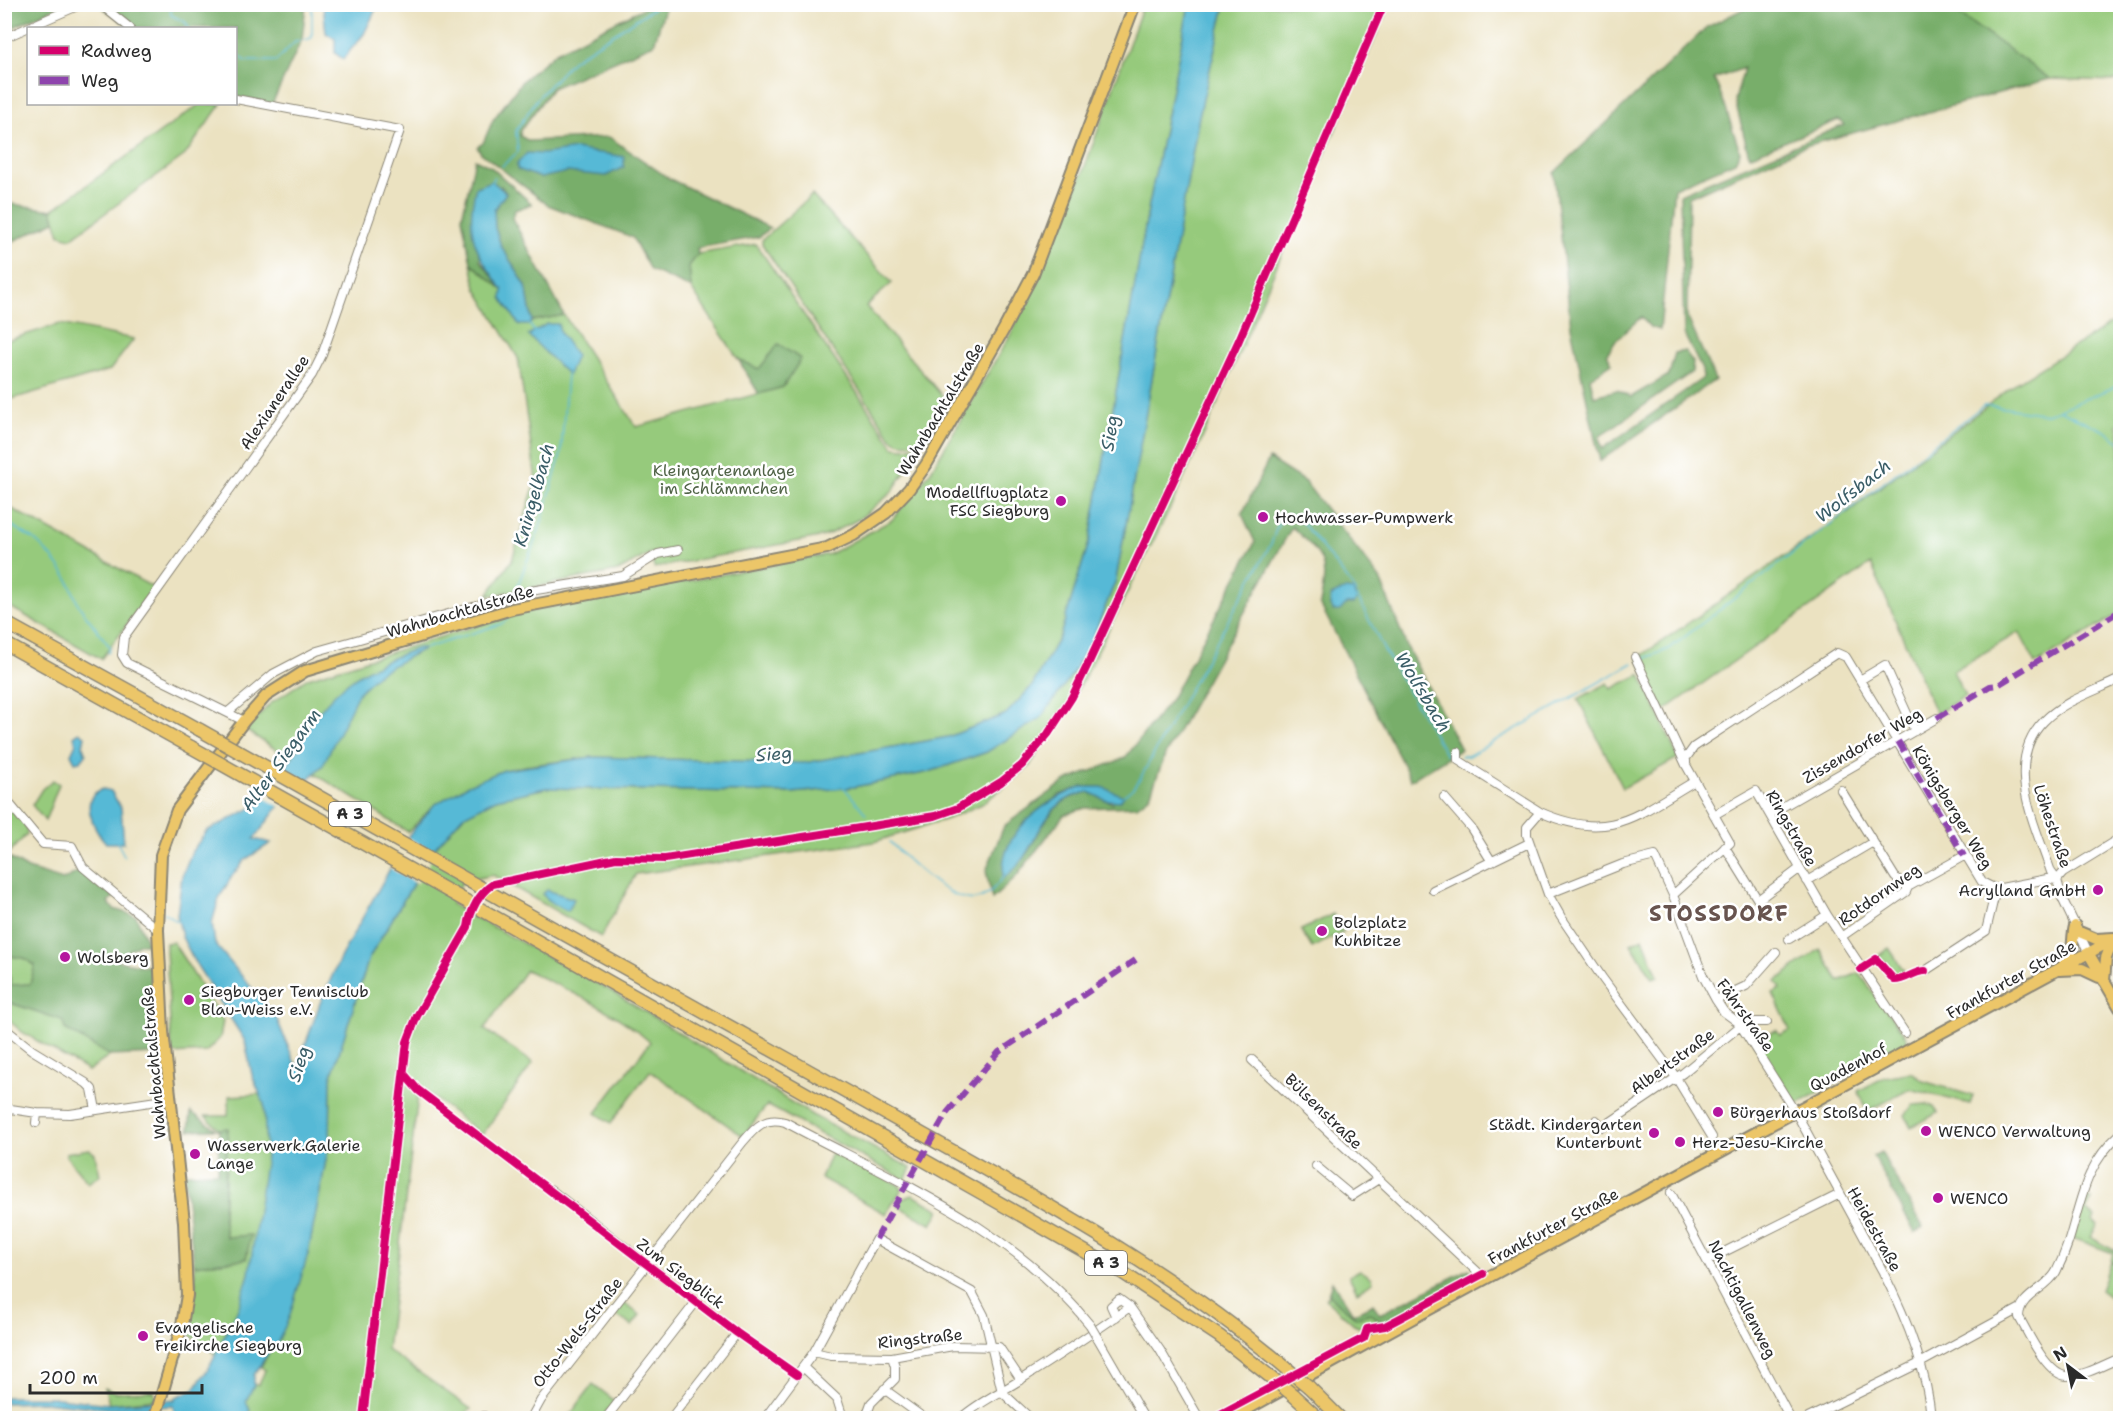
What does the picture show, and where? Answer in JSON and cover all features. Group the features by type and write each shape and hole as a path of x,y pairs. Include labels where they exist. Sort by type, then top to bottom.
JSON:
{"highway":[{"name":"A 3","path":"4,622 1027,1192 1183,1288 1293,1373 1340,1419"},
{"name":"A 3","path":"4,643 921,1157 1152,1291 1219,1336 1293,1395 1318,1419"}],"main road":[{"name":"Wahnbachtalstraße","path":"158,1408 182,1325 187,1295 184,1222 170,1099 158,930 158,874 168,833 177,810 244,721 266,696 305,671 512,609 827,548 854,535 886,513 926,465 1034,274 1136,4"},
{"path":"2057,970 2072,953 2072,937 2076,929 2096,939 2118,938"},
{"path":"2104,981 2106,958 2118,938"},
{"name":"Frankfurter Straße","path":"1916,1048 2118,938"},
{"path":"2089,954 2121,1008"},
{"path":"2057,970 2082,969 2095,973 2104,981"},
{"name":"Quadenhof","path":"1795,1113 1916,1048"},
{"name":"Frankfurter Straße","path":"1231,1419 1485,1279 1795,1113"}],"street":[{"path":"29,27 82,4"},
{"path":"100,4 129,27"},
{"path":"4,38 27,28"},
{"name":"Alexianerallee","path":"237,99 400,130 322,355 312,375 124,637 121,647 127,663 244,721"},
{"path":"228,712 273,674 317,651 530,591 623,576 658,554 678,550"},
{"name":"Königsberger Weg","path":"1686,765 1686,758 1694,747 1837,653 1846,657 1898,741 1964,856 1982,882 1996,889 2057,879"},
{"path":"1635,657 1686,765 1730,843 1673,895"},
{"name":"Königsberger Weg","path":"1860,680 1885,665 1915,731"},
{"name":"Löhestraße","path":"2089,954 2057,886 2057,879 2051,872 2025,794 2025,754 2033,735 2045,719 2066,705 2121,679"},
{"name":"Zissendorfer Weg","path":"1770,814 1853,764 1937,718"},
{"path":"1458,756 1540,812 1568,824 1603,827 1633,817 1695,781"},
{"path":"1841,790 1895,877 1908,886"},
{"name":"Ringstraße","path":"1714,815 1756,791 1827,915 1905,1033"},
{"path":"4,797 43,844 72,846 83,867 158,930"},
{"path":"1444,797 1471,828 1492,861"},
{"path":"1540,812 1527,827 1530,843 1548,894 1603,979 1675,1076 1712,1137"},
{"path":"2057,879 2063,873 2121,838"},
{"path":"1807,881 1874,842"},
{"path":"1433,890 1530,843"},
{"path":"1725,848 1758,900 1799,868"},
{"name":"Fährstraße","path":"1548,894 1623,864 1655,856 1673,895 1703,976 1716,1000 1724,1012 1741,1026 1795,1113"},
{"name":"Rotdornweg","path":"1841,937 1906,892 1908,886 1964,856"},
{"path":"1925,971 1929,966 1986,931 1996,889"},
{"path":"1789,939 1827,915"},
{"path":"1716,1000 1746,987 1776,952"},
{"name":"Albertstraße","path":"1596,1120 1603,1127 1748,1021 1767,1022"},
{"path":"4,1028 56,1066 86,1083 92,1089 96,1110"},
{"name":"Bülsenstraße","path":"1252,1060 1377,1180 1485,1279"},
{"path":"4,1108 37,1113 70,1114 170,1099"},
{"path":"36,1124 37,1113"},
{"name":"Heidestraße","path":"1795,1113 1893,1291 1926,1380 1931,1419"},
{"name":"Otto-Wels-Straße","path":"531,1419 541,1400 757,1126 776,1120 906,1184 990,1234 1077,1309 1090,1325 1144,1419"},
{"path":"2121,1134 2099,1156 2089,1173 2055,1273 2041,1289 2024,1300 2019,1309 2019,1317 2026,1330 2051,1368 2058,1373 2066,1376 2078,1374 2121,1358"},
{"path":"1316,1166 1352,1196 1377,1180"},
{"name":"Zum Siegblick","path":"550,1190 736,1333 797,1375"},
{"name":"Nachtigallenweg","path":"1671,1192 1790,1419"},
{"path":"1708,1260 1840,1194"},
{"path":"765,1419 814,1352 876,1239 972,1292 984,1315 1002,1392 1030,1419"},
{"path":"1116,1317 1111,1306 1119,1299 1130,1307 1171,1368 1199,1419"},
{"path":"606,1419 696,1302"},
{"path":"961,1419 979,1404 1021,1380 1130,1307"},
{"path":"1808,1419 1920,1363 2019,1309"},
{"path":"671,1419 736,1333"},
{"name":"Ringstraße","path":"814,1352 831,1356 891,1357 952,1347 990,1347"},
{"path":"990,1347 999,1347 1021,1380"},
{"path":"860,1419 895,1379 895,1366 891,1357"},
{"path":"803,1367 837,1399 843,1419"},
{"path":"884,1389 924,1419"}],"green space":[{"path":"5,4 62,4 62,5 5,31"},
{"path":"99,5 306,5 302,39 272,104 237,97 237,27 130,27"},
{"path":"649,5 666,5 654,44 552,88 521,130 520,136 529,141 609,137 670,179 770,228 759,237 697,248 698,254 689,266 691,288 650,270 632,237 548,205 481,153 477,147 483,143 493,120 523,80 556,52"},
{"path":"1143,5 1189,5 1149,205 1090,539 1060,636 1032,686 1007,714 948,737 804,763 592,757 504,770 434,805 408,832 245,730 271,703 308,678 518,613 830,554 892,520 931,471 1012,332 1083,172"},
{"path":"1225,5 1389,5 1173,502 1082,682 1029,767 982,804 947,819 874,842 636,874 601,937 493,875 462,882 451,904 611,991 812,1115 911,1168 905,1180 767,1105 743,1136 650,1071 611,1123 596,1113 650,1042 606,1011 526,970 484,1029 533,1063 482,1135 423,1089 418,1097 387,1350 471,1409 459,1418 245,1418 250,1411 246,1401 254,1384 259,1385 265,1370 261,1367 271,1349 308,1254 330,1139 331,1078 369,958 434,849 463,816 496,799 546,788 792,793 854,787 929,772 987,752 1071,676 1092,640 1116,580 1199,116"},
{"path":"1751,5 1946,5 2050,79 1805,146 1689,197 1687,316 1715,380 1600,461 1571,327 1554,173 1707,27","holes":["1744,68 1735,100 1749,156 1839,120 1844,125 1680,194 1684,334 1702,370 1703,378 1602,449 1599,437 1692,372 1693,362 1685,351 1675,353 1669,375 1631,397 1617,390 1594,396 1590,378 1612,363 1607,354 1615,341 1641,317 1650,327 1660,330 1674,188 1735,162 1740,152 1714,79"]},
{"path":"1946,5 2120,5 2120,81 2050,79"},
{"path":"199,105 220,105 185,155 71,238 60,235 52,210"},
{"path":"475,159 491,167 532,204 515,210 512,218 564,315 532,321 526,286 501,246 495,228 494,211 480,260 503,290 471,263 462,217","holes":["501,186 506,193 494,210"]},
{"path":"812,195 892,283 866,306 949,404 928,439 905,444 892,439 762,244 762,240"},
{"path":"5,203 52,210 55,221 5,245"},
{"name":"Kleingartenanlage im Schlämmchen","path":"756,244 894,447 923,445 891,493 859,519 825,536 654,568 651,553 618,571 487,596 512,560 536,480 518,358 476,288 471,263 503,290 529,325 532,321 564,315 636,427 783,387 800,359 758,369 738,359 691,288 689,266 698,254"},
{"path":"2120,318 2120,423 2117,425 2120,430 2120,613 2036,664 2019,632 1953,671 1965,696 1936,714 1871,564 1664,711 1638,658 1848,512 2018,382"},
{"path":"60,324 134,339 110,370 5,401 5,341"},
{"path":"778,344 801,359 783,387 759,394 738,359 759,369"},
{"path":"1269,459 1305,482 1380,579 1407,647 1461,749 1411,780 1320,604 1324,577 1321,560 1311,545 1292,527 1165,755 1150,796 1137,806 1085,808 1064,815 1015,878 992,899 986,871 1004,826 1066,781 1125,758 1171,699 1255,542 1242,514","holes":["1081,787 1101,787 1116,794 1112,803 1089,792 1071,797 1048,817 1025,855 1016,867 1003,877 1022,824 1060,795"]},
{"path":"5,505 154,588 101,659 5,604"},
{"path":"1641,674 1678,758 1623,788 1578,699 1608,683 1611,689"},
{"path":"53,780 59,784 45,821 32,805 42,789"},
{"path":"4,801 26,825 27,834 5,857"},
{"path":"8,857 28,869 63,880 81,870 115,896 108,902 114,909 136,916 148,944 139,944 117,958 119,961 150,967 156,1054 110,1056 65,1029 62,1020 5,1001 4,974 9,976 12,985 30,984 35,965 24,958 10,956 8,952 5,952 5,860"},
{"name":"Bolzplatz Kuhbitze","path":"1333,914 1343,932 1312,948 1301,930"},
{"path":"1643,938 1658,976 1653,978 1631,944"},
{"name":"Siegburger Tennisclub Blau-Weiss e.V.","path":"173,942 223,1021 220,1038 206,1052 172,1054 166,943"},
{"path":"1889,948 1906,974 1897,979 1878,956"},
{"path":"1820,949 1839,981 1859,973 1907,1038 1907,1044 1797,1104 1754,1042 1776,1030 1780,1035 1790,1030 1773,993 1781,989 1776,981"},
{"path":"5,952 8,952 10,956 24,958 35,965 30,984 11,985 9,976 5,974"},
{"path":"4,1001 62,1020 65,1029 110,1056 88,1071 22,1032 5,1017"},
{"path":"1912,1072 1923,1081 1973,1096 1970,1104 1910,1089 1868,1111 1858,1091 1885,1077"},
{"path":"262,1094 266,1144 258,1233 246,1287 216,1355 189,1334 196,1288 194,1265 246,1259 250,1235 226,1238 223,1214 228,1129 219,1129 205,1116 228,1116 229,1096"},
{"path":"1927,1104 1934,1107 1938,1113 1911,1127 1905,1115 1913,1105"},
{"path":"191,1112 216,1129 189,1130"},
{"path":"228,1128 223,1214 226,1237 251,1235 246,1259 194,1265 184,1173 218,1172 219,1129"},
{"path":"89,1149 95,1154 100,1175 88,1183 66,1153"},
{"path":"1881,1152 1923,1227 1915,1233 1873,1156"},
{"path":"831,1153 899,1185 902,1189 886,1214 821,1178"},
{"path":"913,1195 940,1210 932,1225 898,1206 901,1199"},
{"path":"2086,1197 2092,1200 2086,1211 2095,1217 2093,1221 2098,1225 2090,1237 2115,1251 2117,1248 2120,1250 2115,1263 2111,1261 2113,1253 2073,1238"},
{"path":"2111,1262 2120,1267 2120,1305 2100,1290"},
{"path":"1469,1269 1476,1275 1383,1323 1370,1313 1356,1318 1328,1295 1332,1281 1353,1314 1373,1304 1380,1314"},
{"path":"1360,1270 1372,1278 1373,1282 1357,1292 1349,1276"},
{"path":"1328,1295 1356,1318 1370,1313 1383,1323 1363,1328 1354,1324 1326,1299"},
{"path":"621,1301 640,1315 632,1326 613,1313"},
{"path":"593,1384 615,1401 602,1418 574,1418 570,1415"},
{"path":"105,1388 114,1392 154,1391 156,1399 109,1404"}],"water":[{"path":"323,5 364,5 376,9 364,34 343,59 335,53 335,39 326,33"},
{"name":"Sieg","path":"1189,5 1225,5 1199,116 1116,580 1092,640 1071,676 1041,718 987,752 929,772 854,787 792,793 546,788 496,799 463,816 434,849 369,958 331,1078 330,1139 308,1254 289,1318 276,1346 271,1349 254,1375 254,1385 246,1401 250,1411 245,1418 175,1418 173,1406 110,1409 44,1402 5,1403 4,1397 51,1397 109,1404 175,1400 176,1397 194,1389 208,1369 238,1309 249,1274 266,1156 264,1104 252,1075 245,1041 196,964 182,937 177,915 182,876 192,851 207,831 259,804 301,745 300,738 313,719 325,704 350,681 379,664 418,648 425,648 379,673 359,692 323,765 275,811 254,839 271,843 246,859 232,876 219,898 212,923 215,944 276,1017 297,1068 320,1003 341,956 409,835 434,805 468,785 504,770 592,757 804,763 948,737 1006,714 1032,686 1060,636 1090,539 1149,205"},
{"path":"576,149 624,157 624,167 606,176 567,172 541,178 517,169 517,164 527,153 543,154"},
{"path":"492,181 506,193 494,210 495,228 501,246 526,286 532,321 529,325 519,325 502,298 503,290 479,254 475,242 471,218 476,187"},
{"path":"547,324 558,324 560,332 576,356 568,375 528,335"},
{"path":"1346,589 1353,590 1357,600 1354,604 1346,604 1340,611 1333,611 1330,606 1331,596"},
{"path":"79,732 85,736 83,746 86,755 80,761 75,762 71,754 76,743 74,736"},
{"path":"1081,787 1102,787 1124,796 1120,801 1105,800 1089,792 1071,797 1058,805 1048,816 1025,856 1003,878 1008,846 1026,821 1052,801"},
{"path":"103,789 111,791 121,808 124,843 106,843 93,822 89,806 91,799 95,793"},
{"path":"547,890 574,899 568,911 553,904 542,894"}],"pier":[{"path":"281,767 309,783 282,808 261,796"},
{"path":"405,836 435,853 417,884 388,867"}],"waterway":[{"path":"171,4 171,15 185,22 188,27"},
{"path":"237,54 246,61 276,61 295,42 312,38 312,4"},
{"name":"Kningelbach","path":"502,166 518,152 516,131 537,99 573,60 660,4"},
{"name":"Kningelbach","path":"492,183 494,177"},
{"name":"Kningelbach","path":"529,324 535,332"},
{"name":"Kningelbach","path":"516,590 539,530 561,454 567,374"},
{"path":"2060,409 2120,385"},
{"name":"Wolfsbach","path":"1640,660 1669,649 1984,405 2046,414 2059,410 2105,431 2120,442"},
{"name":"Wolfsbach","path":"1123,796 1133,788 1142,775 1272,542 1278,523 1285,515 1295,517 1302,522 1351,584 1383,648 1446,755 1453,755"},
{"path":"4,521 35,540 51,556 67,577 79,606 110,647 108,653"},
{"name":"Kningelbach","path":"423,649 501,624 508,619"},
{"name":"Wolfsbach","path":"1461,756 1468,756 1633,663"},
{"name":"Wolfsbach","path":"843,786 866,814"},
{"path":"117,842 125,857"},
{"name":"Wolfsbach","path":"890,842 930,879 955,895 966,899 985,896 1004,876"},
{"path":"164,913 179,922"}],"marked path":[{"path":"1937,718 1990,686 1998,685 2120,611"},
{"path":"1898,741 1964,856"},
{"path":"876,1239 946,1114 999,1052 1140,957"}],"cycle path":[{"path":"363,1418 407,1042 417,1016 468,927 479,897 493,884 616,858 665,859 935,816 958,808 1001,782 1022,765 1048,734 1072,697 1089,662 1239,340 1384,4"},
{"path":"1861,969 1876,959 1894,980 1925,971"},
{"path":"405,1075 418,1090 737,1333 797,1375"},
{"path":"1213,1418 1364,1338 1367,1329 1385,1326 1483,1274"}],"place":[{"name":"Modellflugplatz FSC Siegburg","path":"1061,501"},
{"name":"Hochwasser-Pumpwerk","path":"1263,517"},
{"name":"Acrylland GmbH","path":"2098,890"},
{"name":"Bolzplatz Kuhbitze","path":"1322,931"},
{"name":"Wolsberg","path":"65,957"},
{"name":"Siegburger Tennisclub Blau-Weiss e.V.","path":"189,1000"},
{"name":"Bürgerhaus Stoßdorf","path":"1718,1112"},
{"name":"WENCO Verwaltung","path":"1926,1131"},
{"name":"Städt. Kindergarten Kunterbunt","path":"1654,1133"},
{"name":"Herz-Jesu-Kirche","path":"1680,1142"},
{"name":"Wasserwerk.Galerie Lange","path":"195,1154"},
{"name":"WENCO","path":"1938,1198"},
{"name":"Evangelische Freikirche Siegburg","path":"143,1336"}],"district":[{"name":"STOSSDORF","path":"1719,913"}],"water label":[{"name":"Alter Siegarm","path":"281,760"}]}
